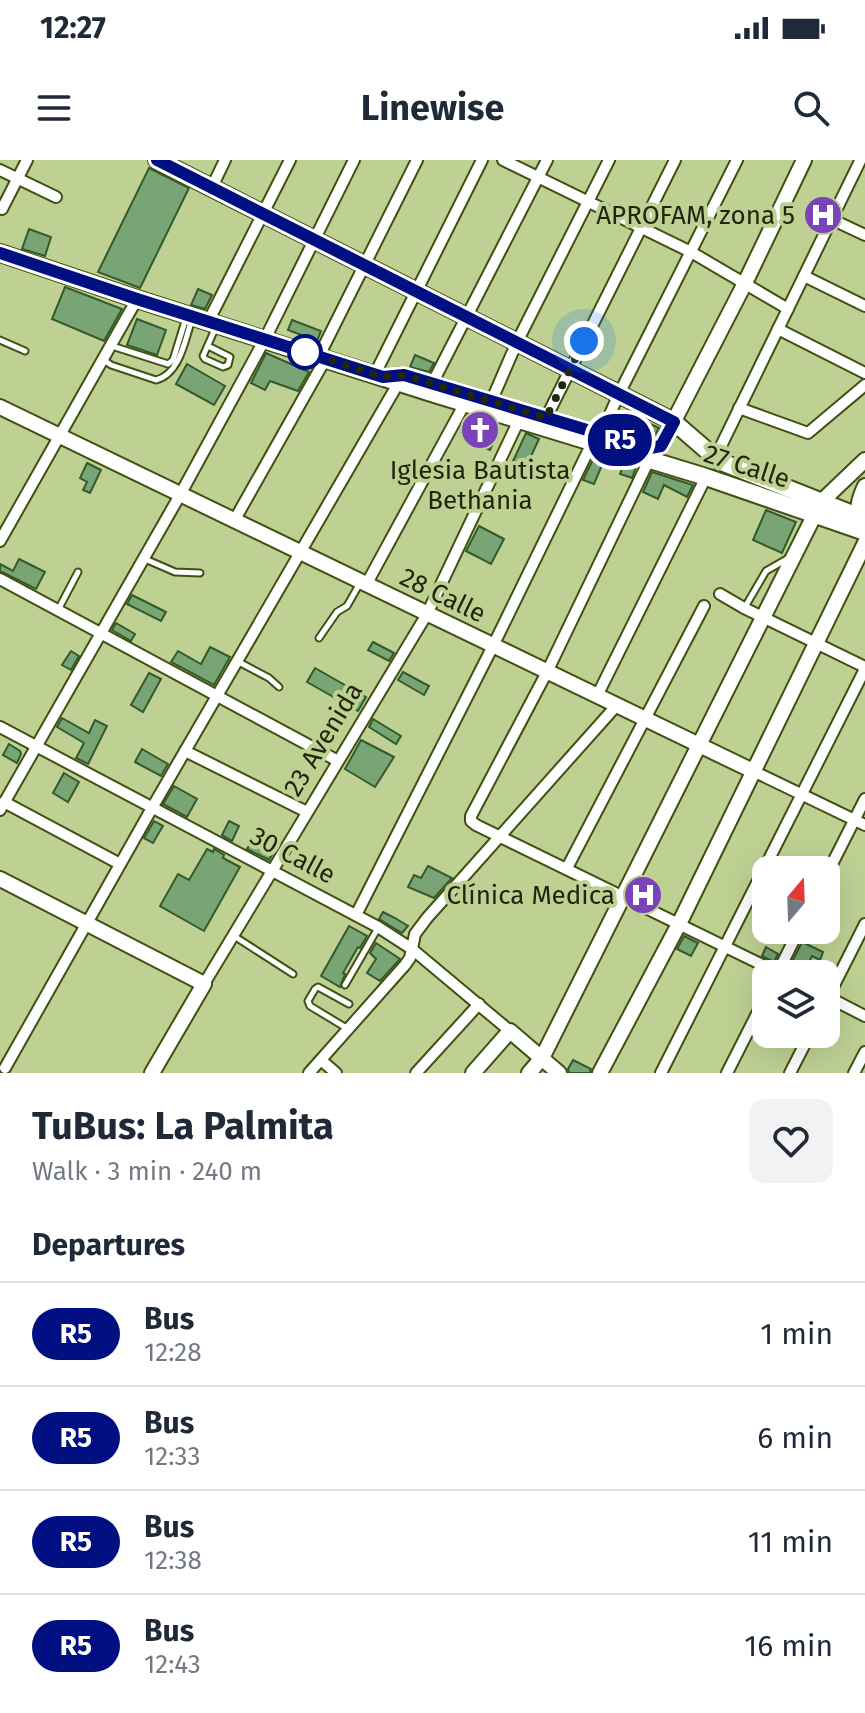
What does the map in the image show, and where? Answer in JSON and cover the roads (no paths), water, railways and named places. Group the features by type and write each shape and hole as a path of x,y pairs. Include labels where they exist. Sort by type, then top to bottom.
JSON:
{"main road":[{"name":"27 Calle","path":"157,160 674,422 719,461 818,508"},
{"name":"27 Calle","path":"2,257 519,420 597,439 649,460 818,508 863,524"}],"street":[{"path":"2,209 27,160"},
{"path":"212,187 225,160"},
{"path":"201,319 290,160"},
{"path":"120,864 2,806 180,495 265,339 354,160"},
{"path":"234,521 322,357 417,160"},
{"path":"5,1068 299,552 386,378 416,291 482,160"},
{"path":"503,160 691,252 788,309"},
{"path":"432,384 547,160"},
{"path":"491,402 517,342 609,160"},
{"path":"546,418 675,160"},
{"path":"356,915 737,160"},
{"path":"674,422 804,160"},
{"path":"719,461 718,455 739,408 861,161"},
{"path":"0,170 56,197"},
{"path":"831,219 865,235"},
{"path":"804,276 865,306"},
{"path":"0,541 137,299"},
{"path":"778,329 865,373"},
{"name":"27 Calle","path":"386,378 404,375 546,418 597,439 644,447 661,446 674,422"},
{"path":"739,408 808,433 865,385"},
{"path":"364,584 465,403"},
{"name":"28 Calle","path":"0,407 860,822"},
{"name":"23 Avenida","path":"152,1073 427,614 519,420"},
{"path":"690,435 712,442 729,432"},
{"path":"649,460 471,821 753,960"},
{"path":"536,1065 818,508 865,460"},
{"path":"597,696 706,477"},
{"path":"863,524 859,500 865,486"},
{"path":"600,1073 679,924 865,543"},
{"path":"0,579 338,761"},
{"path":"661,1073 865,668 720,594"},
{"path":"567,868 704,606"},
{"path":"309,1073 405,965 419,927 617,705"},
{"name":"30 Calle","path":"0,727 378,927 412,949 510,1031 536,1065 559,1073"},
{"path":"185,751 307,812"},
{"path":"839,856 860,822 865,799"},
{"path":"0,879 204,984"},
{"path":"840,973 865,924"},
{"path":"416,1073 479,1004"},
{"path":"840,1004 865,1016"},
{"path":"727,1073 752,1024"},
{"path":"473,1073 510,1031"},
{"path":"790,1073 803,1048"},
{"path":"854,1073 865,1052"},
{"path":"321,1060 336,1073"}],"lane":[{"path":"111,345 168,364 201,319"},
{"path":"201,319 208,346 203,356 223,367 228,365 230,357 208,346"},
{"path":"103,360 156,380 162,379 175,366 201,319"},
{"path":"0,340 25,351"},
{"path":"744,608 766,571 794,557"},
{"path":"144,558 175,572 200,573"},
{"path":"58,610 78,572"},
{"path":"319,638 337,612 347,607 364,584"},
{"path":"237,660 279,687"},
{"path":"345,985 378,927"},
{"path":"233,936 293,974"},
{"path":"348,1030 310,1006 308,1001 318,987 349,1004"}],"place":[{"name":"APROFAM, zona 5","path":"823,215"},
{"name":"Iglesia Bautista Bethania","path":"480,430"},
{"name":"Clínica Medica","path":"643,895"}]}
